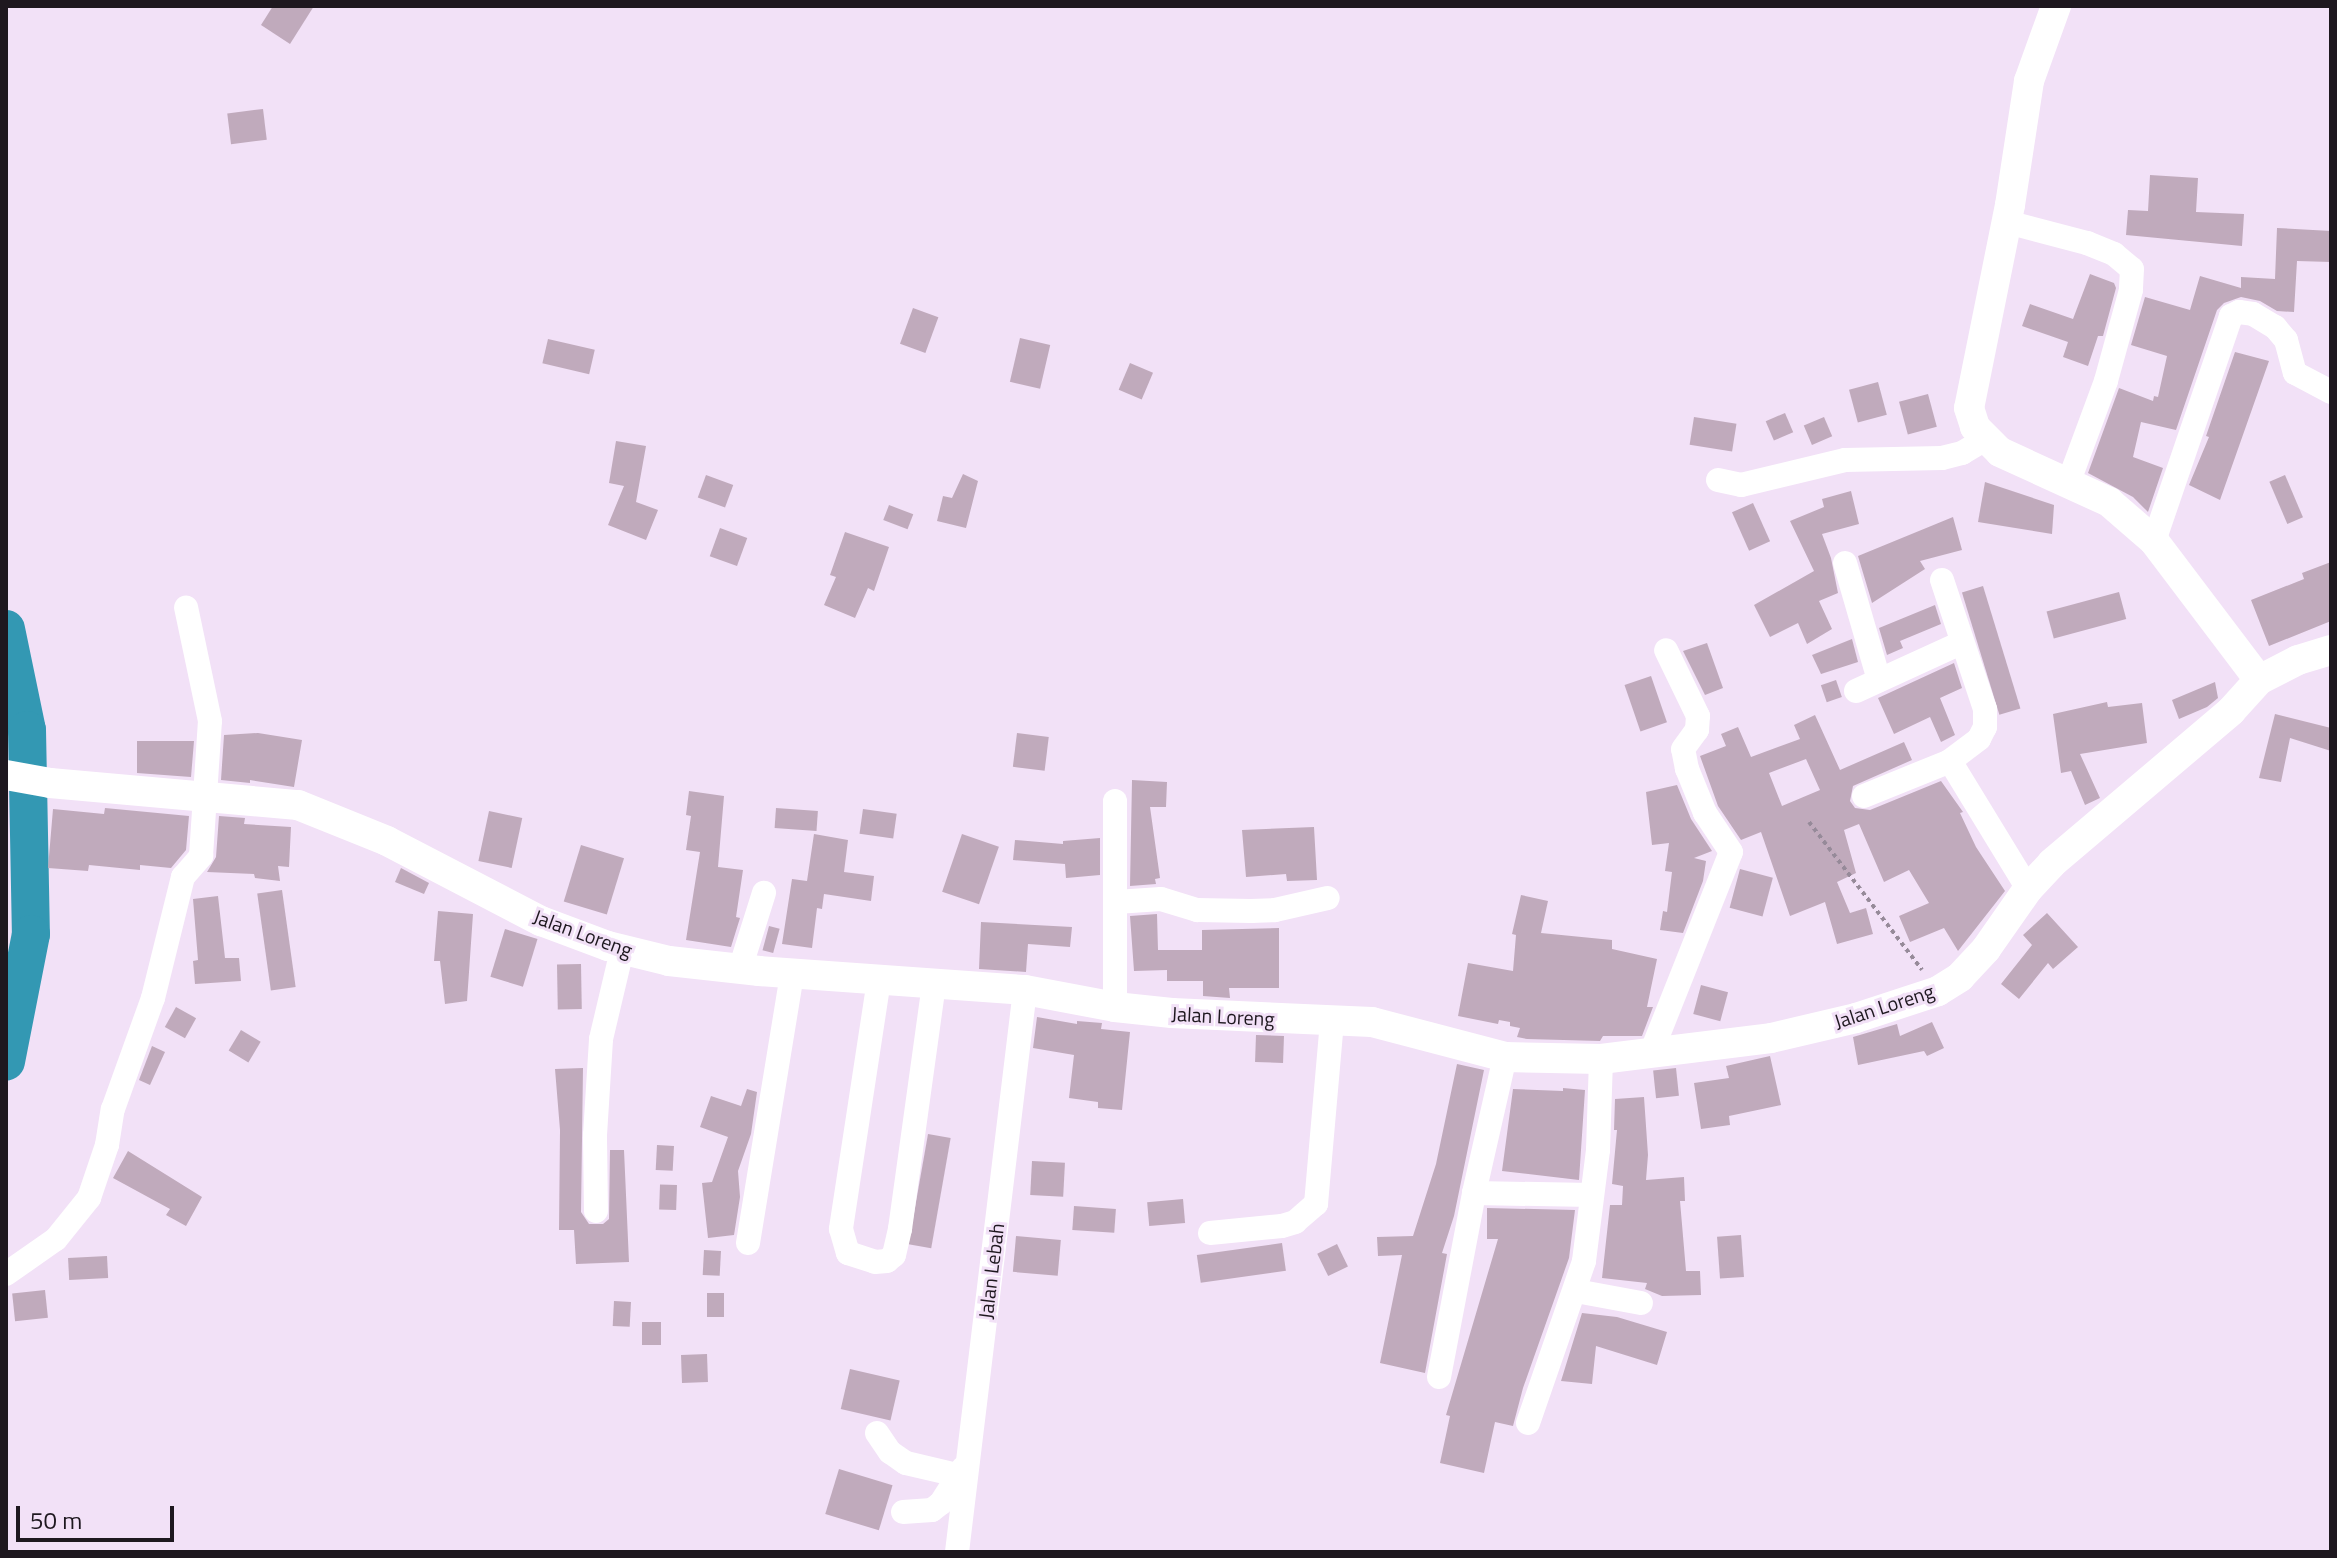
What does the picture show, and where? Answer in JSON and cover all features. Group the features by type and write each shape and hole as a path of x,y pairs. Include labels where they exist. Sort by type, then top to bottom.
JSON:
{"street":[{"path":"2056,6 2029,81 2007,222 1969,408 1975,427 2000,452 2109,502 2154,541 2259,680"},
{"path":"2007,222 2087,243 2114,254 2132,269 2131,290 2106,381 2068,484"},
{"path":"2154,541 2231,316 2239,312 2253,314 2275,327 2286,340 2295,373 2331,392"},
{"path":"1718,480 1741,485 1845,460 1942,458 1962,453 1985,439"},
{"path":"1845,563 1879,680"},
{"path":"1864,796 1950,761 1973,746 1985,727 1981,696 1942,580"},
{"path":"6,1274 56,1239 89,1198 103,1158 113,1109 153,998 183,877 201,856 210,721 186,607"},
{"path":"1856,691 1961,643"},
{"path":"1651,1053 1731,852 1705,813 1687,769 1683,749 1697,730 1698,716 1666,650"},
{"name":"Jalan Loreng","path":"6,775 50,783 259,800 309,809 387,841 541,921 622,950 669,961 792,974 1025,990 1115,1007 1232,1018 1372,1022 1505,1057 1601,1059 1771,1038 1856,1018 1938,991 1960,977 1986,949 2028,889 2052,863 2231,711 2259,680 2298,660 2331,650"},
{"path":"1950,761 2028,889"},
{"path":"1115,801 1115,1007"},
{"path":"740,969 764,893"},
{"path":"1116,902 1161,899 1197,910 1251,911 1275,910 1328,898"},
{"path":"596,1211 595,1135 601,1039 622,950"},
{"path":"748,1243 792,974"},
{"path":"879,980 841,1229 848,1253 875,1262 887,1261 894,1255 900,1229 934,984"},
{"name":"Jalan Lebah","path":"957,1552 962,1469 1025,990"},
{"path":"1210,1233 1282,1226 1295,1222 1316,1204 1332,1020"},
{"path":"1439,1377 1474,1193 1505,1057"},
{"path":"1528,1423 1576,1291 1590,1229 1598,1150 1601,1059"},
{"path":"1474,1193 1592,1195"},
{"path":"1576,1291 1641,1303"},
{"path":"877,1433 890,1452 906,1463 962,1469 941,1503 932,1510 903,1512"}],"path":[{"path":"1809,822 1938,991"}],"building":[{"path":"273,6 314,6 290,44 261,25"},
{"path":"263,109 267,140 231,144 227,113"},
{"path":"2150,175 2198,178 2196,212 2244,214 2242,246 2126,235 2128,210 2148,211"},
{"path":"2277,228 2331,231 2331,262 2297,261 2294,312 2277,311 2260,301 2241,297 2224,303 2217,310 2176,430 2141,422 2133,457 2163,468 2148,512 2133,497 2088,473 2119,388 2153,401 2154,396 2158,397 2167,356 2131,345 2145,297 2190,310 2200,276 2241,288 2241,277 2275,279"},
{"path":"2090,274 2114,283 2116,288 2103,336 2098,336 2088,366 2063,357 2068,342 2022,326 2030,304 2073,319"},
{"path":"913,308 938,317 925,353 900,344"},
{"path":"1020,338 1050,345 1040,389 1010,382"},
{"path":"548,339 595,350 589,374 542,363"},
{"path":"2235,352 2269,361 2220,500 2189,485 2209,437 2206,436"},
{"path":"1130,363 1153,373 1142,399 1119,390"},
{"path":"1878,382 1887,415 1858,423 1849,390"},
{"path":"1928,394 1937,427 1908,435 1899,402"},
{"path":"1785,413 1793,432 1774,441 1766,421"},
{"path":"1694,417 1736,424 1732,451 1690,445"},
{"path":"1824,417 1832,436 1812,445 1804,426"},
{"path":"616,441 646,446 636,502 658,510 646,540 608,525 624,486 609,483"},
{"path":"963,474 978,481 966,528 937,521 943,496 952,498"},
{"path":"706,475 733,485 725,507 698,498"},
{"path":"2285,475 2303,517 2287,524 2269,482"},
{"path":"1985,482 2054,505 2052,534 1978,522"},
{"path":"1851,491 1859,524 1822,534 1831,558 1838,593 1819,601 1832,629 1807,644 1798,623 1770,637 1754,605 1814,571 1790,521 1824,507 1822,499"},
{"path":"1753,503 1770,541 1749,551 1732,512"},
{"path":"889,505 913,514 908,529 883,520"},
{"path":"1953,517 1962,550 1920,561 1925,569 1872,603 1858,556"},
{"path":"720,528 747,538 737,566 710,556"},
{"path":"845,532 889,547 874,591 868,588 855,618 824,605 836,577 830,575"},
{"path":"2331,562 2331,621 2269,646 2251,600 2304,579 2302,573"},
{"path":"1983,586 2020,708 1999,715 1962,592"},
{"path":"2119,592 2126,619 2054,638 2047,611"},
{"path":"1935,605 1941,624 1900,641 1903,648 1887,655 1879,628"},
{"path":"1852,639 1858,662 1821,674 1812,655"},
{"path":"1707,643 1723,688 1705,695 1683,651"},
{"path":"1954,663 1962,688 1940,698 1955,735 1941,742 1930,717 1894,734 1878,698"},
{"path":"1651,676 1667,722 1640,731 1625,685"},
{"path":"1836,680 1842,697 1827,702 1821,685"},
{"path":"2215,682 2218,698 2207,707 2179,719 2172,700"},
{"path":"2107,702 2108,707 2142,703 2147,743 2080,754 2100,798 2085,805 2071,771 2061,773 2053,714"},
{"path":"2275,714 2331,728 2331,751 2290,738 2281,782 2259,778"},
{"path":"1815,715 1840,770 1904,742 1912,760 1853,786 1850,801 1855,808 1870,810 1941,781 1963,812 1960,813 1976,847 2005,891 1958,951 1944,928 1910,942 1899,916 1929,903 1909,870 1884,882 1859,824 1844,830 1856,873 1837,882 1850,913 1866,908 1873,934 1837,944 1825,902 1790,916 1761,832 1741,840 1718,806 1700,756 1726,746 1721,734 1738,727 1751,757 1800,739 1794,725","holes":["1806,759 1820,790 1782,806 1769,773"]},
{"path":"258,733 302,740 294,787 250,780 250,783 221,780 224,735"},
{"path":"1017,733 1049,737 1045,771 1013,767"},
{"path":"137,741 194,741 191,777 137,773"},
{"path":"1132,780 1167,782 1166,807 1150,807 1160,878 1155,879 1156,884 1130,886"},
{"path":"1677,785 1691,819 1712,851 1694,858 1706,861 1703,881 1683,933 1660,930 1663,911 1667,912 1672,872 1665,871 1669,843 1652,845 1646,792"},
{"path":"689,791 724,796 718,867 743,870 736,917 740,918 731,947 686,940 700,852 686,850 691,816 686,815"},
{"path":"105,808 189,816 186,850 171,868 140,865 140,870 89,865 88,871 48,868 53,809 104,814"},
{"path":"776,808 818,811 817,831 775,828"},
{"path":"863,809 897,814 893,838 860,834"},
{"path":"489,811 522,818 512,868 478,861"},
{"path":"219,816 245,818 244,824 291,827 289,867 278,866 280,881 255,878 254,874 207,872 216,857"},
{"path":"1314,827 1317,880 1287,881 1286,874 1246,877 1242,830"},
{"path":"814,834 848,840 844,872 874,876 871,901 824,894 822,909 817,908 812,948 782,944 792,879 807,881"},
{"path":"962,834 999,847 979,904 942,892"},
{"path":"1100,838 1100,875 1066,878 1065,864 1013,860 1015,840 1063,844 1063,841"},
{"path":"581,845 624,858 607,915 564,901"},
{"path":"401,868 429,883 424,894 395,882"},
{"path":"1740,869 1773,878 1762,916 1730,908"},
{"path":"282,890 296,987 271,991 257,893"},
{"path":"1521,895 1548,901 1541,933 1612,940 1612,949 1657,959 1647,1007 1653,1007 1642,1036 1603,1036 1600,1041 1527,1039 1517,1037 1520,1028 1510,1026 1510,1022 1499,1020 1498,1024 1458,1016 1468,963 1513,971 1516,935 1512,934"},
{"path":"218,896 225,958 239,958 241,981 195,984 193,961 198,960 193,899"},
{"path":"438,911 473,914 467,1001 445,1004 440,961 434,961"},
{"path":"2047,913 2078,947 2053,969 2048,963 2019,999 2001,984 2032,945 2023,935"},
{"path":"1157,914 1158,950 1202,950 1202,930 1279,928 1279,988 1229,988 1230,998 1203,996 1203,981 1167,981 1167,970 1134,971 1130,916"},
{"path":"981,922 1072,927 1070,947 1028,944 1026,972 979,969"},
{"path":"769,926 780,929 773,953 763,950"},
{"path":"505,929 538,939 523,987 490,977"},
{"path":"557,964 581,964 582,1009 558,1009"},
{"path":"1701,985 1728,992 1720,1021 1693,1014"},
{"path":"176,1007 196,1018 185,1038 165,1027"},
{"path":"1037,1017 1077,1024 1077,1021 1102,1023 1101,1029 1130,1032 1122,1110 1098,1108 1098,1102 1069,1098 1074,1055 1033,1048"},
{"path":"1932,1022 1944,1048 1927,1056 1924,1051 1858,1065 1853,1037 1897,1024 1900,1036"},
{"path":"241,1030 261,1042 248,1062 229,1051"},
{"path":"1256,1035 1284,1036 1283,1063 1255,1062"},
{"path":"152,1046 165,1052 150,1085 139,1080"},
{"path":"1770,1056 1781,1105 1729,1116 1730,1125 1701,1129 1694,1083 1729,1078 1726,1066"},
{"path":"1457,1064 1484,1070 1454,1216 1442,1253 1447,1254 1425,1373 1380,1363 1402,1255 1378,1256 1377,1237 1413,1236 1436,1164"},
{"path":"583,1068 581,1212 589,1224 603,1224 609,1219 610,1150 624,1150 629,1262 576,1264 574,1230 559,1230 560,1130 555,1069"},
{"path":"1676,1068 1679,1096 1656,1098 1653,1070"},
{"path":"1563,1088 1585,1090 1579,1180 1502,1171 1513,1089 1563,1091"},
{"path":"747,1089 757,1092 751,1134 738,1171 740,1197 734,1235 708,1238 702,1183 712,1182 728,1137 700,1127 711,1096 741,1106"},
{"path":"1644,1097 1648,1155 1646,1180 1684,1177 1685,1201 1680,1201 1686,1271 1700,1271 1701,1295 1662,1296 1645,1289 1647,1283 1602,1278 1610,1205 1622,1205 1623,1186 1612,1184 1617,1130 1614,1130 1615,1099"},
{"path":"928,1134 951,1138 931,1248 909,1244"},
{"path":"657,1145 674,1146 673,1171 656,1170"},
{"path":"128,1151 202,1197 186,1226 166,1215 170,1209 113,1178"},
{"path":"1032,1161 1065,1163 1063,1197 1030,1195"},
{"path":"660,1184 677,1185 676,1210 659,1209"},
{"path":"1183,1199 1185,1223 1149,1226 1147,1202"},
{"path":"1074,1206 1116,1209 1114,1233 1072,1230"},
{"path":"1487,1208 1575,1210 1569,1258 1523,1388 1513,1426 1495,1422 1484,1473 1440,1463 1450,1416 1446,1415 1498,1239 1487,1239"},
{"path":"1741,1235 1744,1277 1720,1279 1717,1237"},
{"path":"1016,1236 1061,1240 1058,1276 1013,1272"},
{"path":"1282,1243 1286,1271 1201,1283 1197,1255"},
{"path":"1337,1244 1348,1266 1328,1276 1317,1254"},
{"path":"704,1250 721,1251 720,1276 703,1275"},
{"path":"107,1256 108,1278 69,1280 68,1258"},
{"path":"45,1290 48,1318 15,1321 12,1293"},
{"path":"707,1293 724,1293 724,1317 707,1317"},
{"path":"614,1301 631,1302 630,1327 613,1326"},
{"path":"1582,1313 1617,1317 1667,1332 1657,1365 1596,1346 1592,1384 1561,1381"},
{"path":"642,1322 661,1322 661,1345 642,1345"},
{"path":"707,1354 708,1382 682,1383 681,1355"},
{"path":"850,1369 900,1380 890,1420 841,1409"},
{"path":"839,1469 893,1485 879,1530 825,1514"}],"waterway":[{"path":"6,629 27,730 31,934 6,1062"}]}
